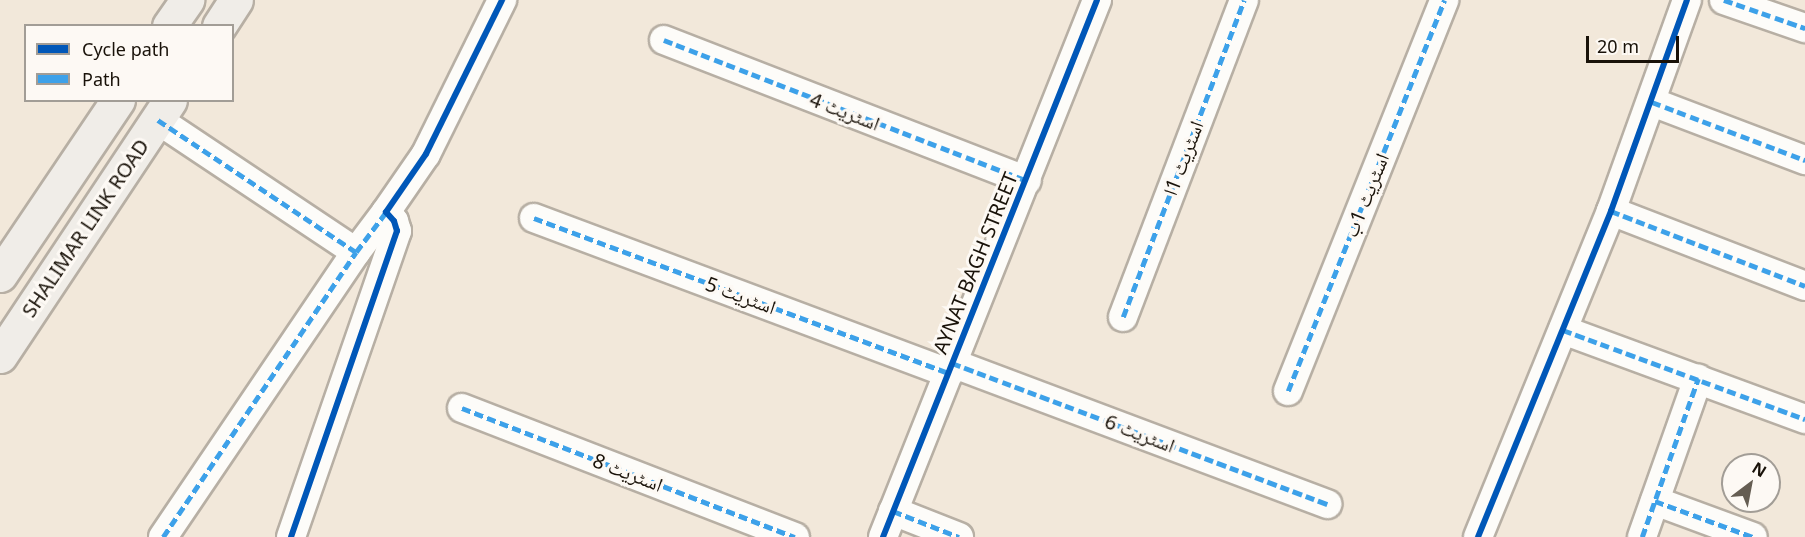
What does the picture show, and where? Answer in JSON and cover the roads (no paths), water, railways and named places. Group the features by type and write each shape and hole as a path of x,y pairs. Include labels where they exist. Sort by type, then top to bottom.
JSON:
{"main road":[{"path":"170,24 187,0"},
{"path":"220,24 236,0"},
{"path":"0,274 117,102"},
{"name":"SHALIMAR LINK ROAD","path":"0,356 164,110"}],"street":[{"path":"163,537 356,252 426,154 502,0"},
{"name":"AYNAT BAGH STREET","path":"888,524 1096,0"},
{"name":"اسٹریٹ 1ا","path":"1123,317 1244,0"},
{"name":"اسٹریٹ 1ب","path":"1288,391 1444,0"},
{"path":"1478,537 1611,211 1687,0"},
{"path":"1724,0 1805,28"},
{"name":"اسٹریٹ 4","path":"664,40 1026,181"},
{"path":"1652,102 1805,160"},
{"path":"164,110 356,252"},
{"path":"1611,211 1805,286"},
{"path":"291,537 398,231 394,221 386,212"},
{"name":"اسٹریٹ 5","path":"534,218 950,368"},
{"path":"1563,330 1805,419"},
{"name":"اسٹریٹ 6","path":"950,368 1327,504"},
{"path":"1642,537 1698,379"},
{"name":"اسٹریٹ 8","path":"462,408 795,537"},
{"path":"1654,501 1753,537"},
{"path":"888,524 959,537"}]}
